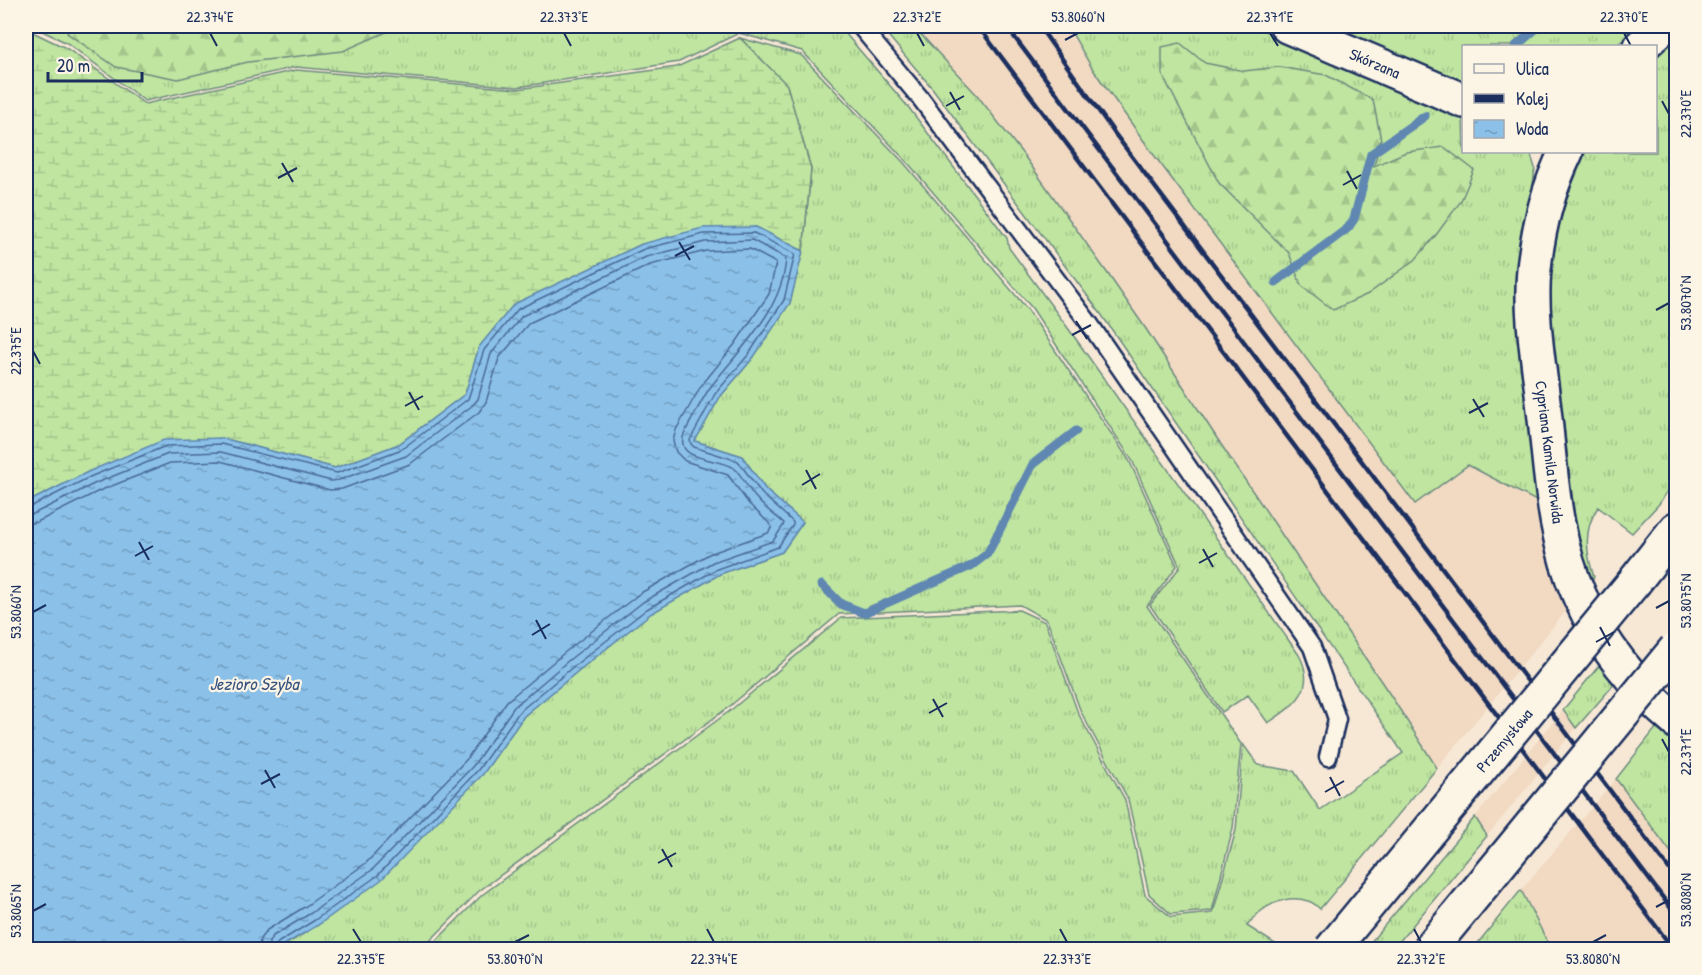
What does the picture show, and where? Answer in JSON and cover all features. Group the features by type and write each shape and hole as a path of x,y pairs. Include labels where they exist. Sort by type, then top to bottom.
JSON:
{"main road":[{"name":"Skórzana","path":"1287,26 1462,100"},
{"path":"1642,45 1664,26"},
{"name":"Cypriana Kamila Norwida","path":"1566,153 1544,212 1534,271 1534,321 1557,520 1575,586 1599,632 1635,682 1677,721"},
{"name":"Przemysłowa","path":"1331,950 1677,529"},
{"path":"1428,950 1677,649"}],"lane":[{"path":"860,26 921,99 1089,323 1312,647 1336,718 1328,757"}],"shaded area":[{"path":"913,26 1068,26 1092,68 1151,151 1415,503 1468,465 1540,503 1548,557 1566,611 1437,768 1108,274 1025,157 977,95"},
{"path":"1563,710 1576,728 1487,836 1475,817"},
{"path":"1616,779 1676,859 1676,949 1551,949 1521,890"}],"green space":[{"path":"32,26 839,26 909,108 1007,238 1009,248 1299,655 1306,678 1300,696 1268,723 1248,695 1222,712 1150,605 1180,567 1132,460 1032,308 908,163 802,51 739,33 679,62 518,87 296,67 145,101 67,43"},
{"path":"73,26 400,26 343,51 248,62 178,79 116,67 67,33"},
{"path":"880,26 913,26 977,95 1025,157 1146,329 1437,768 1320,909 1311,902 1299,899 1282,900 1266,908 1252,919 1247,926 1283,949 428,949 482,895 731,710 841,618 1019,610 1045,622 1078,713 1125,800 1145,895 1171,917 1213,913 1236,830 1243,744 1258,765 1294,771 1320,810 1403,753 1101,314 933,89"},
{"path":"1068,26 1253,26 1462,117 1462,153 1530,153 1535,168 1520,240 1515,300 1520,362 1540,503 1468,465 1415,504 1151,151 1092,68"},
{"path":"1329,26 1638,26 1617,45 1462,45 1462,83"},
{"path":"26,29 66,48 145,104 296,70 518,89 677,67 740,38 787,85 811,169 803,251 756,227 642,244 514,304 479,347 465,394 399,444 335,468 222,438 90,471 26,503"},
{"path":"740,38 801,55 904,163 1028,310 1129,460 1177,566 1147,606 1241,744 1233,828 1212,911 1171,914 1149,894 1128,799 1081,712 1047,620 1020,605 839,614 730,706 479,891 422,949 277,950 318,925 483,774 524,716 578,671 650,614 720,574 782,552 803,522 766,490 742,456 695,441 720,397 753,358 790,303 803,251 811,169 787,86"},
{"path":"1676,38 1676,476 1659,504 1632,533 1598,507 1590,524 1587,541 1594,577 1590,581 1575,519 1552,328 1550,297 1554,251 1566,201 1586,153 1657,153 1657,57"},
{"path":"1180,43 1205,63 1244,71 1279,67 1326,75 1373,100 1381,140 1374,166 1406,152 1444,147 1474,170 1461,201 1415,260 1368,294 1333,310 1301,285 1289,253 1219,183 1162,74 1162,47"},
{"path":"1602,662 1617,681 1576,728 1563,710"},
{"path":"1656,728 1676,745 1676,859 1616,779"},
{"path":"1475,817 1487,836 1393,949 1365,949"},
{"path":"1521,890 1551,949 1473,949"}],"water":[{"name":"Jezioro Szyba","path":"756,227 803,251 790,303 753,358 720,397 695,441 742,456 766,490 803,522 782,552 720,574 650,614 524,716 483,774 381,880 318,925 277,949 26,949 26,503 90,471 164,440 222,438 335,468 399,444 465,394 479,347 514,304 642,244 703,228"}],"waterway":[{"path":"1517,45 1539,26"},
{"path":"1276,282 1348,228 1354,219 1371,154 1425,116"},
{"path":"822,585 841,604 864,613 971,566 987,554 1033,464 1076,431"}],"railway":[{"path":"978,26 1674,950"},
{"path":"1006,26 1676,915"},
{"path":"1039,26 1115,134 1676,878"}]}
